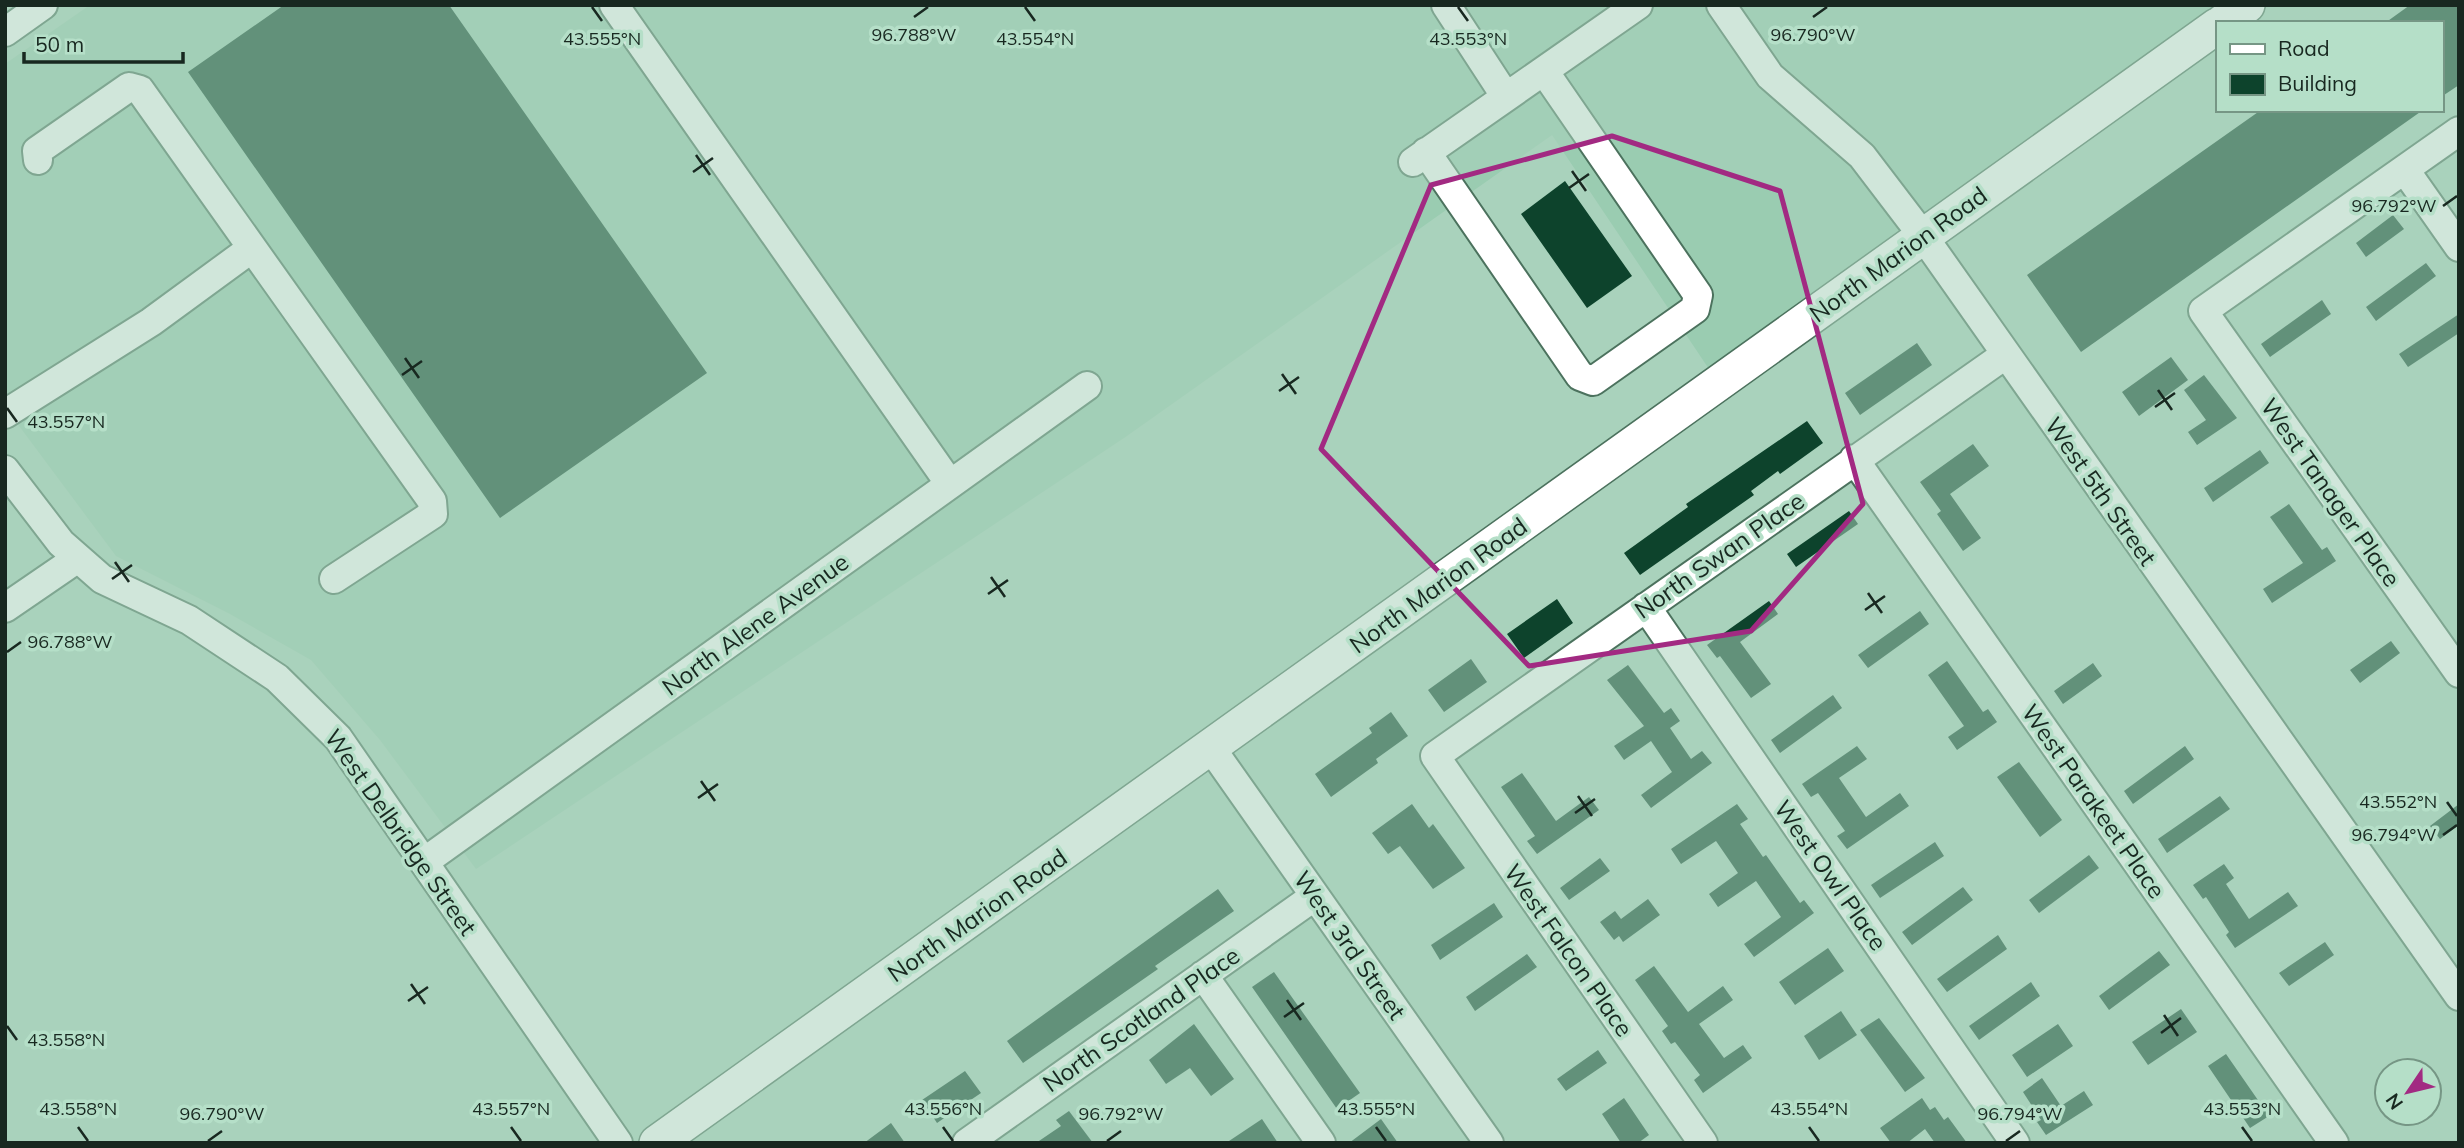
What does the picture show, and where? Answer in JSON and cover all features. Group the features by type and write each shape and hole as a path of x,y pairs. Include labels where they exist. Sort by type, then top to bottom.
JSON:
{"main road":[{"path":"2225,21 2247,5"},
{"name":"North Marion Road","path":"657,1143 2216,27"}],"street":[{"path":"5,32 43,5"},
{"path":"614,5 950,484"},
{"path":"1446,5 1506,97"},
{"path":"1544,71 1698,295 1695,309 1593,381 1580,376 1418,158 1637,5"},
{"name":"West 5th Street","path":"1721,5 1770,76 1863,156 1923,236 2459,996"},
{"path":"38,160 37,151 129,87 140,90 432,501 433,514 334,579"},
{"path":"2459,131 2405,170 2459,247"},
{"name":"West Tanager Place","path":"2405,170 2203,311 2459,673"},
{"path":"5,414 151,322 252,248"},
{"name":"North Swan Place","path":"1435,756 2005,355"},
{"name":"North Alene Avenue","path":"424,862 1087,386"},
{"name":"West Parakeet Place","path":"1854,459 2334,1143"},
{"name":"West Delbridge Street","path":"5,470 13,500 102,579 189,620 277,678 338,738 618,1143"},
{"path":"5,608 78,558"},
{"name":"West Owl Place","path":"1646,607 2015,1143"},
{"name":"West 3rd Street","path":"1211,748 1489,1143"},
{"name":"West Falcon Place","path":"1435,756 1703,1143"},
{"name":"North Scotland Place","path":"967,1143 1315,896"},
{"path":"1203,975 1321,1143"}],"highlighted area":[{"path":"1612,136 1780,191 1863,504 1751,631 1529,666 1321,449 1431,185"}],"shaded area":[{"path":"90,5 2217,5 1709,369 1552,135 1124,438 476,869 380,740 311,660 230,614 116,556 5,407 5,64"}],"building":[{"path":"284,5 449,5 707,373 500,518 188,72"},
{"path":"2410,5 2459,5 2459,85 2443,96 2443,21 2388,21"},
{"path":"2258,112 2420,112 2081,352 2027,275"},
{"path":"1565,181 1632,276 1587,308 1521,214"},
{"path":"2393,215 2404,229 2366,257 2356,243"},
{"path":"2426,263 2436,276 2376,321 2366,307"},
{"path":"2322,300 2331,314 2270,357 2261,344"},
{"path":"2459,314 2459,333 2408,367 2399,354"},
{"path":"1917,343 1932,365 1860,415 1845,393"},
{"path":"2171,357 2188,380 2139,416 2122,392"},
{"path":"2204,375 2237,418 2197,445 2188,432 2206,420 2184,390"},
{"path":"1807,421 1823,443 1780,474 1778,471 1751,491 1754,495 1640,575 1624,553 1688,507 1686,504"},
{"path":"1973,444 1989,466 1950,494 1981,538 1963,551 1937,514 1941,511 1920,482"},
{"path":"2260,450 2269,463 2213,502 2204,488"},
{"path":"2289,504 2322,550 2327,547 2336,561 2272,603 2263,589 2303,563 2270,517"},
{"path":"1849,511 1858,524 1796,567 1787,554"},
{"path":"1557,599 1573,623 1524,658 1507,634"},
{"path":"1769,601 1778,614 1740,642 1771,684 1751,698 1720,656 1717,658 1707,645"},
{"path":"1920,611 1929,624 1868,668 1858,655"},
{"path":"2391,641 2400,653 2360,683 2350,670"},
{"path":"1471,659 1487,682 1444,712 1428,690"},
{"path":"1947,661 1983,712 1988,709 1997,722 1957,750 1948,737 1964,726 1928,675"},
{"path":"2093,663 2102,676 2063,704 2054,691"},
{"path":"1628,665 1664,713 1671,708 1680,721 1670,728 1691,759 1702,751 1712,763 1651,808 1641,795 1672,772 1651,741 1624,760 1614,746 1644,726 1607,680"},
{"path":"1833,695 1842,708 1780,753 1771,740"},
{"path":"1391,712 1408,736 1376,759 1378,763 1331,797 1315,774 1372,733 1369,728"},
{"path":"1857,746 1867,759 1839,778 1866,817 1900,793 1909,806 1847,849 1837,836 1845,831 1818,793 1811,797 1802,784"},
{"path":"2185,746 2194,759 2133,804 2124,791"},
{"path":"2019,762 2062,820 2040,837 1997,777"},
{"path":"1522,773 1556,821 1589,797 1599,810 1537,854 1527,841 1535,836 1501,787"},
{"path":"2220,796 2230,809 2167,853 2158,839"},
{"path":"1412,804 1429,828 1433,824 1465,868 1433,889 1400,846 1388,854 1372,833"},
{"path":"1737,804 1748,819 1740,824 1763,857 1766,855 1800,903 1804,900 1814,913 1754,957 1744,944 1781,917 1756,881 1718,907 1709,894 1738,873 1716,841 1681,864 1671,849"},
{"path":"2459,804 2459,825 2440,839 2430,826"},
{"path":"1935,842 1944,856 1880,898 1871,885"},
{"path":"2089,855 2099,868 2039,913 2029,900"},
{"path":"1600,858 1610,871 1569,900 1560,888"},
{"path":"2224,864 2234,878 2226,884 2249,919 2288,892 2298,906 2235,948 2226,935 2229,932 2206,897 2203,899 2193,885"},
{"path":"1963,887 1973,900 1912,945 1902,932"},
{"path":"1218,889 1234,911 1155,966 1158,969 1023,1063 1007,1041"},
{"path":"1648,899 1660,915 1623,942 1619,936 1614,940 1600,922 1615,911 1621,919"},
{"path":"1494,903 1503,917 1440,960 1431,945"},
{"path":"1998,935 2007,949 1947,992 1937,979"},
{"path":"2325,942 2334,955 2289,986 2279,973"},
{"path":"1828,948 1844,971 1795,1005 1779,982"},
{"path":"2159,951 2170,965 2109,1010 2099,996"},
{"path":"1527,954 1537,967 1475,1011 1466,997"},
{"path":"1654,966 1688,1012 1723,986 1733,1000 1699,1024 1724,1058 1743,1045 1752,1058 1703,1093 1694,1080 1700,1075 1675,1042 1671,1044 1662,1031 1668,1026 1635,980"},
{"path":"1274,972 1360,1093 1337,1109 1252,987"},
{"path":"2031,982 2040,996 1979,1040 1969,1026"},
{"path":"2181,1009 2197,1032 2148,1065 2132,1042"},
{"path":"1841,1011 1857,1035 1819,1060 1804,1036"},
{"path":"1879,1018 1925,1078 1905,1092 1860,1030"},
{"path":"1194,1024 1234,1079 1211,1096 1190,1068 1166,1084 1149,1060"},
{"path":"2058,1024 2073,1046 2027,1077 2012,1055"},
{"path":"1598,1050 1607,1063 1566,1091 1557,1079"},
{"path":"2226,1054 2269,1116 2250,1128 2208,1066"},
{"path":"965,1071 981,1093 937,1123 922,1100"},
{"path":"2042,1078 2061,1106 2084,1091 2093,1105 2046,1135 2037,1122 2041,1120 2023,1092"},
{"path":"1624,1098 1649,1135 1638,1143 1621,1143 1602,1114"},
{"path":"1922,1098 1930,1110 1935,1107 1944,1120 1948,1117 1967,1143 1935,1143 1925,1129 1907,1143 1891,1143 1880,1128"},
{"path":"1069,1111 1093,1143 1036,1143 1061,1126 1056,1120"},
{"path":"1262,1119 1278,1143 1226,1143"},
{"path":"1381,1119 1398,1143 1349,1143"},
{"path":"891,1123 905,1143 864,1143"}]}
